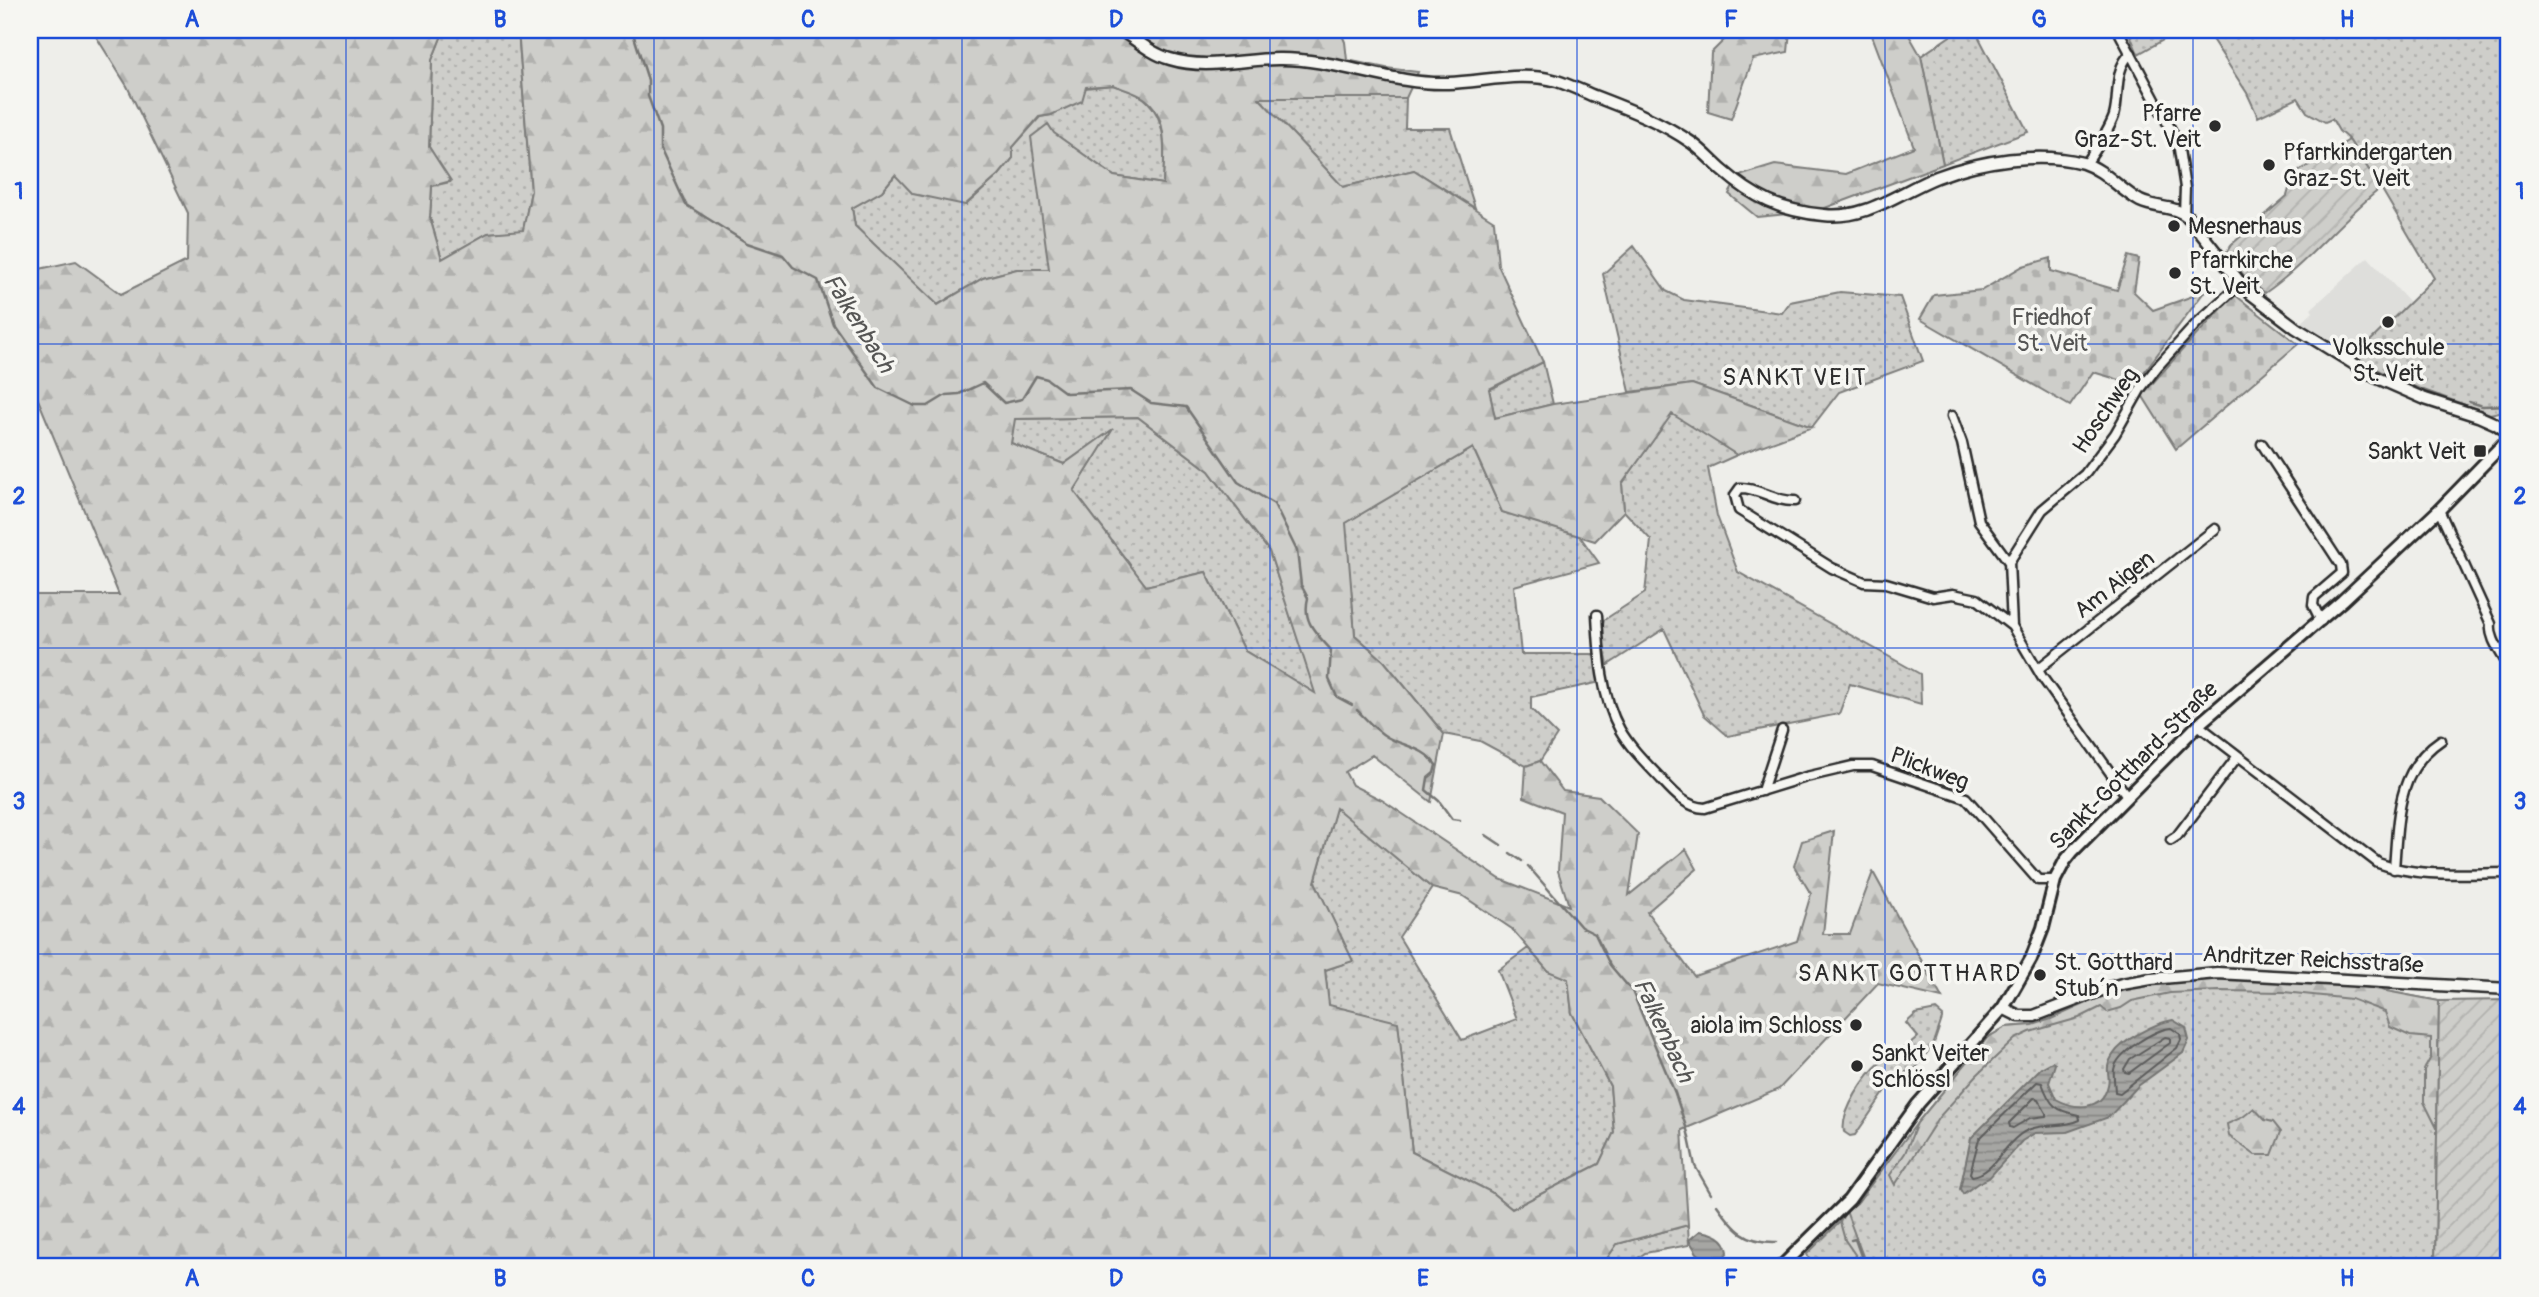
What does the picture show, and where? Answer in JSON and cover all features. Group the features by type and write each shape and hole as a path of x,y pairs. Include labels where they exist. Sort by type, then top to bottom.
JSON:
{"main road":[{"name":"Sankt-Gotthard-Straße","path":"2003,1008 2035,951 2055,880 2073,851 2198,725 2321,621 2439,510 2509,436"},
{"path":"1781,1267 1849,1200 1924,1097 2003,1008"}],"street":[{"path":"1121,30 1169,59 1201,65 1290,59 1314,61 1425,83 1527,78 1555,81 1654,121 1693,144 1753,195 1785,209 1828,216 1852,215 1870,210 1936,177 1964,169 2033,157 2059,158 2086,164 2140,201 2188,218 2240,284 2296,328 2349,363 2405,391 2479,416 2496,424 2509,436"},
{"path":"2118,30 2178,143 2188,218"},
{"path":"2086,164 2114,116 2120,71 2124,60 2131,53"},
{"name":"Hoschweg","path":"2009,562 2042,510 2085,474 2115,435 2141,388 2157,367 2197,323 2240,284"},
{"path":"1951,416 1962,443 1979,521 2009,562 2012,626"},
{"path":"2262,444 2341,565 2342,573 2314,597 2313,606 2321,621"},
{"path":"1795,501 1774,498 1746,487 1740,488 1735,495 1739,510 1832,568 1864,582 1886,583 1933,597 1953,594 1978,599 2012,626 2038,669 2127,796"},
{"path":"2439,510 2487,613 2490,629 2509,668"},
{"name":"Am Aigen","path":"2038,669 2215,529"},
{"name":"Plickweg","path":"1597,615 1599,649 1609,705 1615,719 1633,748 1672,791 1694,807 1705,808 1821,773 1863,764 1966,798 2038,880 2055,880"},
{"path":"2198,725 2378,863 2394,869 2445,873 2509,873"},
{"path":"1762,791 1782,730"},
{"path":"2394,869 2400,799 2410,774 2426,751 2441,740"},
{"path":"2171,841 2237,757"},
{"name":"Andritzer Reichsstraße","path":"2003,1008 2019,1016 2034,1017 2102,989 2122,984 2152,978 2217,973 2509,989"}],"shaded area":[{"name":"Volksschule St. Veit","path":"2368,257 2409,302 2435,278 2396,380 2354,357 2349,363 2296,328 2313,312 2311,309"}],"green space":[{"path":"92,30 444,30 432,60 429,147 451,181 432,186 430,218 442,259 488,233 523,230 531,191 518,30 1340,30 1345,42 1347,60 1418,72 1406,98 1259,98 1343,187 1414,170 1494,221 1498,265 1543,362 1489,389 1495,418 1553,404 1692,384 1812,427 1737,455 1672,414 1622,484 1624,511 1595,541 1502,512 1473,448 1346,523 1355,635 1384,661 1444,734 1431,802 1372,755 1345,772 1352,785 1382,800 1500,879 1569,906 1558,871 1562,812 1524,797 1526,766 1540,761 1563,791 1599,796 1638,834 1629,895 1686,849 1697,869 1647,912 1694,976 1797,941 1811,894 1794,866 1802,841 1834,831 1823,934 1850,934 1873,872 1942,998 1878,983 1779,1089 1682,1130 1688,1225 1617,1244 1601,1267 30,1267 30,595 119,595 30,380 30,271 76,261 121,294 187,261 188,213 127,86","holes":["1113,85 1144,98 1158,115 1164,138 1163,184 1114,176 1054,133 1048,124 1031,137 1049,269 1017,269 983,278 938,305 855,226 852,208 882,191 895,175 913,194 965,205 999,175 1013,158 1013,147 1039,117 1051,115 1082,101 1086,87","1138,417 1209,471 1269,551 1315,693 1245,651 1206,572 1146,586 1074,491 1113,429 1064,464 1011,443 1015,419","1336,808 1432,888 1463,896 1512,929 1548,971 1568,979 1572,1013 1610,1086 1614,1132 1599,1164 1512,1209 1491,1192 1412,1152 1398,1022 1329,1005 1325,970 1353,961 1315,882"]},
{"path":"444,30 518,30 531,191 523,231 488,233 442,259 430,218 432,186 450,182 429,147 432,60"},
{"path":"1734,30 1790,30 1788,52 1753,59 1731,119 1708,112 1711,53"},
{"path":"1870,30 1906,30 1921,56 1943,164 1817,211 1757,217 1729,194 1739,176 1775,165 1846,174 1914,147"},
{"path":"1959,30 1975,30 2028,132 1943,164 1921,56"},
{"path":"2128,30 2181,30 2138,54"},
{"path":"2206,30 2509,30 2509,410 2490,414 2396,380 2354,357 2434,278 2381,188 2332,119 2325,122 2307,112 2298,98 2258,117 2247,93"},
{"path":"1113,85 1136,93 1154,109 1164,140 1163,184 1114,176 1053,133 1048,124 1049,269 1017,269 983,278 937,305 855,226 852,208 882,191 895,175 966,205 999,175 1013,158 1013,147 1040,117 1052,115 1085,88"},
{"path":"1258,97 1406,98 1405,128 1450,128 1475,208 1414,170 1343,187"},
{"path":"2349,140 2381,188 2296,268 2265,293 2246,278 2226,253 2231,245 2287,196 2293,175"},
{"path":"1634,246 1666,291 1684,300 1782,313 1790,302 1840,292 1900,297 1923,361 1839,392 1812,427 1692,384 1630,392 1603,274"},
{"name":"Friedhof St. Veit","path":"2128,256 2139,259 2134,292 2153,310 2204,292 2135,384 2129,385 2093,372 2070,406 1920,319 1934,295 1982,290 2023,266 2051,258 2051,271 2117,290"},
{"name":"Friedhof St. Veit","path":"2235,295 2298,344 2176,449 2142,395"},
{"path":"1543,362 1553,404 1495,418 1489,390"},
{"path":"1672,413 1737,455 1708,468 1717,516 1738,572 1920,674 1921,704 1850,684 1839,714 1728,736 1704,715 1664,629 1608,665 1601,634 1604,620 1645,593 1651,540 1624,511 1622,484"},
{"path":"1138,417 1209,471 1269,551 1316,694 1245,651 1206,572 1146,586 1074,491 1111,431 1064,464 1011,443 1014,419"},
{"path":"1473,448 1502,512 1579,535 1599,563 1514,586 1521,654 1596,654 1601,682 1531,697 1531,709 1557,735 1540,761 1526,766 1480,741 1444,734 1384,661 1355,635 1345,523"},
{"path":"1336,807 1432,888 1399,937 1462,1040 1517,1019 1498,970 1528,948 1548,971 1568,978 1572,1013 1610,1086 1614,1133 1599,1164 1512,1209 1491,1192 1412,1152 1398,1023 1329,1006 1325,970 1352,961 1315,882"},
{"path":"2220,979 2360,986 2439,1001 2435,1267 1812,1267 1807,1254 1840,1222 1846,1211 1857,1203 1917,1123 1987,1038 2006,1027 2033,1025 2051,1019 2107,994"},
{"path":"2220,979 2360,986 2439,1001 2437,1128 2424,1102 2424,1070 2431,1057 2431,1038 2410,1036 2390,1027 2385,1012 2351,999 2284,992 2170,993 2132,1001 2107,1012 2101,1007 2079,1018 2015,1039 1939,1117 1895,1185 1890,1175 1905,1153 1917,1123 1987,1038 2006,1027 2033,1025 2127,988 2155,982"},
{"path":"2509,1000 2509,1267 2435,1267 2439,1001"},
{"path":"1936,1010 1943,1016 1934,1043 1916,1068 1896,1076 1855,1135 1850,1136 1844,1132 1850,1104 1869,1075 1882,1061 1918,1037 1906,1023 1916,1014"},
{"path":"2254,1108 2265,1120 2273,1122 2281,1132 2272,1155 2255,1155 2229,1136 2227,1124 2243,1117"},
{"path":"1846,1211 1867,1267 1860,1267 1845,1240 1840,1222"},
{"path":"1688,1225 1689,1245 1645,1253 1626,1267 1601,1267 1617,1244"}],"water":[{"path":"2173,1020 2186,1028 2189,1040 2183,1053 2138,1086 2109,1117 2067,1132 2035,1133 2022,1141 1989,1178 1963,1194 1960,1189 1971,1138 2041,1068 2052,1062 2055,1064 2049,1083 2056,1099 2071,1105 2094,1104 2105,1094 2109,1081 2108,1065 2118,1049 2140,1033"},
{"path":"1700,1231 1718,1237 1727,1247 1728,1252 1714,1266 1697,1253 1689,1240"}],"waterway":[{"name":"Falkenbach","path":"632,30 648,80 648,96 660,129 660,148 686,205 747,243 783,255 793,267 818,280 833,324 878,388 915,406 928,406 946,395 959,394 983,383 1004,403 1022,399 1036,376 1047,379 1066,393 1131,390 1151,403 1186,407 1238,482 1274,504 1297,551 1301,585 1308,598 1309,621 1331,650 1329,679 1337,697 1352,705"},
{"path":"2469,402 2482,406 2509,405"},
{"name":"Falkenbach","path":"1357,710 1383,734 1426,754 1431,759 1436,765 1434,773 1428,778 1426,790 1439,801 1452,819 1460,820"},
{"name":"Falkenbach","path":"1486,835 1501,845"},
{"name":"Falkenbach","path":"1510,853 1522,861"},
{"name":"Falkenbach","path":"1528,866 1581,927 1595,934 1610,965 1632,991 1675,1093 1695,1166 1711,1194"},
{"name":"Falkenbach","path":"1717,1205 1741,1233 1757,1240 1777,1242"},
{"name":"Falkenbach","path":"1851,1240 1855,1239 1865,1267"}],"place":[{"name":"Pfarre Graz-St. Veit","path":"2215,126"},
{"name":"Pfarrkindergarten Graz-St. Veit","path":"2269,165"},
{"name":"Mesnerhaus","path":"2174,226"},
{"name":"Pfarrkirche St. Veit","path":"2175,273"},
{"name":"Volksschule St. Veit","path":"2388,322"},
{"name":"Sankt Veit","path":"2480,451"},
{"name":"St. Gotthard Stub´n","path":"2040,975"},
{"name":"aiola im Schloss","path":"1856,1025"},
{"name":"Sankt Veiter Schlössl","path":"1857,1066"}],"district":[{"name":"SANKT VEIT","path":"1795,377"},
{"name":"SANKT GOTTHARD","path":"1910,973"}]}
